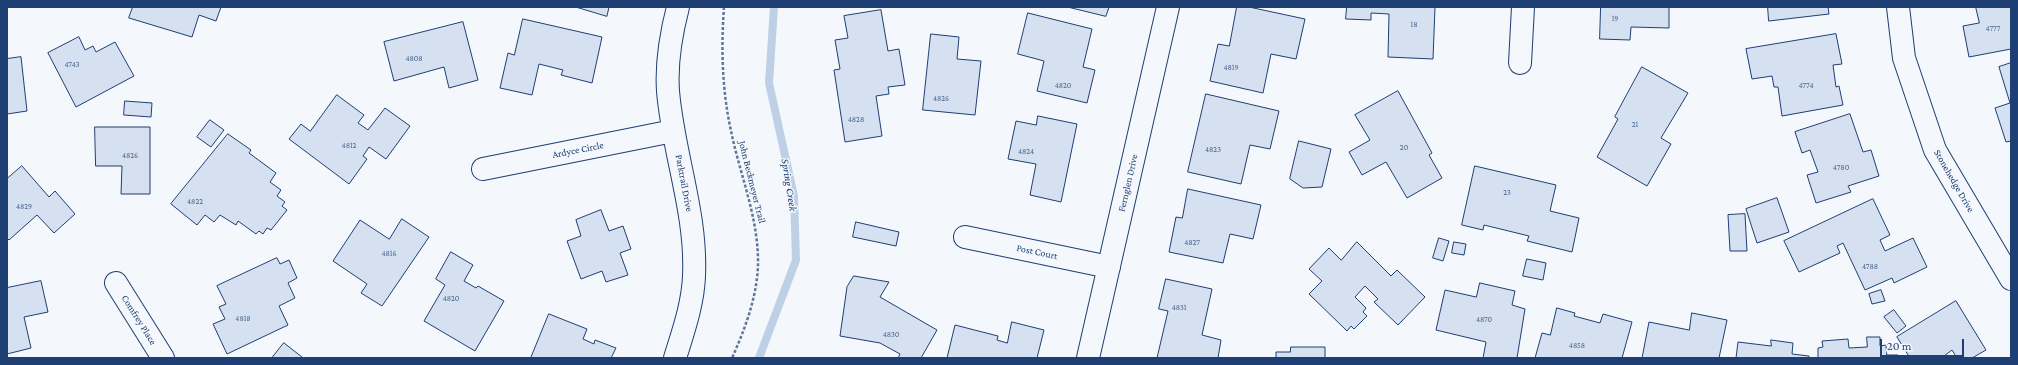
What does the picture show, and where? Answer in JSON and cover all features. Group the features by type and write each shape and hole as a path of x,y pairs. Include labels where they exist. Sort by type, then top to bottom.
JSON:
{"street":[{"name":"Parktrail Drive","path":"675,358 687,320 694,277 693,232 673,131 668,90 670,35 678,7"},
{"name":"Fernglen Drive","path":"1088,358 1168,7"},
{"path":"1520,63 1523,7"},
{"name":"Stonehedge Drive","path":"1898,7 1904,58 1935,150 2011,279"},
{"name":"Ardyce Circle","path":"482,169 673,131"},
{"name":"Post Court","path":"965,237 1109,267"},
{"name":"Comfrey Place","path":"116,282 163,358"}],"path":[{"name":"John Beckmeyer Trail","path":"724,7 722,34 725,92 731,130 757,238 758,266 748,319 732,358"}],"building":[{"path":"133,7 221,7 216,21 199,15 192,37 129,18"},
{"path":"576,7 609,7 607,16"},
{"path":"1068,7 1109,7 1106,16"},
{"path":"1237,7 1249,7 1305,19 1296,59 1271,54 1263,93 1210,81 1218,44 1229,46"},
{"path":"1347,7 1435,7 1433,59 1388,57 1389,14 1371,13 1371,20 1346,19"},
{"path":"1601,7 1669,7 1669,28 1631,27 1630,40 1600,39"},
{"path":"1768,7 1828,7 1829,14 1769,21"},
{"path":"1976,7 2011,7 2011,49 1969,57 1963,26 1979,23"},
{"path":"881,10 888,51 899,49 905,85 888,87 889,94 876,96 882,136 845,142 834,70 840,69 835,40 848,38 844,16"},
{"path":"1028,13 1092,29 1083,67 1095,70 1087,103 1037,91 1044,61 1018,54"},
{"path":"523,19 602,37 592,83 561,75 563,70 539,64 532,95 500,88 508,53 514,55"},
{"path":"463,22 478,80 449,88 444,67 394,81 384,42"},
{"path":"931,34 959,37 957,59 981,61 975,115 923,110"},
{"path":"1836,34 1842,64 1833,65 1836,87 1839,86 1843,105 1782,116 1778,87 1774,87 1772,76 1752,79 1746,49"},
{"path":"79,37 85,50 93,46 96,52 115,42 134,76 76,107 48,53"},
{"path":"21,57 27,111 7,114 7,59"},
{"path":"2011,63 2011,141 2006,142 1995,108 2010,103 1999,67"},
{"path":"1642,67 1688,93 1661,138 1671,144 1647,186 1597,157 1618,119 1615,117"},
{"path":"1398,91 1432,153 1429,155 1442,178 1407,198 1386,162 1362,175 1349,152 1370,140 1355,115"},
{"path":"1206,94 1279,111 1270,149 1250,145 1241,184 1188,172"},
{"path":"337,95 364,115 358,123 368,130 385,108 410,126 386,159 369,147 363,156 367,159 349,184 289,139 301,124 310,131"},
{"path":"125,101 152,103 151,117 124,115"},
{"path":"1850,114 1863,152 1871,150 1879,176 1848,186 1851,192 1816,203 1807,175 1818,172 1810,150 1802,153 1795,132"},
{"path":"1038,116 1077,124 1061,202 1030,195 1036,164 1008,159 1016,121 1036,125"},
{"path":"210,120 224,130 211,147 197,137"},
{"path":"95,127 150,127 150,194 121,194 122,166 96,166"},
{"path":"228,134 251,150 249,153 276,173 270,182 281,190 277,196 285,202 282,206 287,210 271,230 267,228 263,234 259,231 256,234 238,221 236,225 220,215 214,222 205,215 197,225 171,204"},
{"path":"1299,141 1331,149 1322,187 1303,188 1290,179"},
{"path":"22,166 49,197 55,191 75,214 54,233 37,215 9,240 7,238 7,179"},
{"path":"1475,166 1556,185 1550,211 1579,218 1572,252 1527,241 1529,236 1484,225 1483,230 1462,225"},
{"path":"1188,189 1261,205 1253,239 1230,234 1223,263 1169,252 1176,217 1182,218"},
{"path":"1777,198 1789,232 1757,243 1746,209"},
{"path":"1873,199 1890,235 1880,240 1885,251 1913,238 1927,267 1894,283 1892,278 1865,290 1843,243 1837,246 1840,253 1799,272 1784,241"},
{"path":"601,210 609,231 623,226 631,249 620,253 628,275 606,282 602,271 581,279 567,241 581,236 576,220"},
{"path":"1745,214 1747,251 1730,251 1728,215"},
{"path":"402,219 429,237 382,306 361,293 367,284 333,261 360,220 389,239"},
{"path":"856,222 899,232 896,246 853,237"},
{"path":"1439,238 1449,241 1443,261 1433,258"},
{"path":"1357,242 1391,276 1397,270 1425,297 1398,325 1374,302 1378,299 1365,286 1355,297 1366,308 1363,312 1367,316 1354,329 1351,326 1347,331 1309,294 1322,281 1309,269 1329,248 1341,260"},
{"path":"1454,242 1466,244 1464,255 1452,253"},
{"path":"451,252 473,265 464,281 476,288 478,286 504,301 475,351 424,321 445,285 436,279"},
{"path":"277,258 280,264 289,260 297,278 288,283 295,298 279,306 288,325 227,354 213,324 225,319 219,307 226,304 217,286"},
{"path":"1527,259 1546,263 1543,280 1523,276"},
{"path":"854,276 889,282 880,297 937,330 921,358 898,358 900,354 880,343 840,336 847,287"},
{"path":"1166,279 1212,289 1202,335 1221,340 1218,358 1157,358 1168,311 1159,309"},
{"path":"41,281 48,312 24,317 31,348 7,354 7,288"},
{"path":"1480,283 1515,291 1512,305 1525,309 1517,358 1483,358 1486,342 1436,330 1445,290 1476,297"},
{"path":"1881,290 1885,301 1872,304 1869,294"},
{"path":"1956,301 1986,350 1972,358 1957,358 1952,350 1944,356 1946,358 1910,358 1897,337"},
{"path":"1557,308 1575,313 1574,316 1600,323 1603,314 1632,322 1622,358 1535,358 1542,333 1550,335"},
{"path":"1894,310 1906,326 1897,333 1884,317"},
{"path":"1692,313 1727,320 1719,358 1642,358 1649,322 1689,330"},
{"path":"549,314 587,329 583,339 594,344 595,340 616,348 611,358 531,358"},
{"path":"1012,322 1044,330 1037,358 947,358 955,325 998,336 997,340 1007,343"},
{"path":"1867,337 1880,337 1880,346 1886,345 1887,358 1818,358 1818,348 1823,347 1822,341 1848,339 1849,348 1867,347"},
{"path":"1771,340 1793,343 1792,354 1809,356 1809,358 1736,358 1738,342 1771,346"},
{"path":"284,343 302,357 272,358"},
{"path":"1291,347 1325,347 1325,358 1276,358 1276,352 1290,352"},
{"path":"1887,355 1898,355 1898,358 1887,358"}],"waterway":[{"name":"Spring Creek","path":"759,358 796,260 794,196 769,83 774,7"}]}
